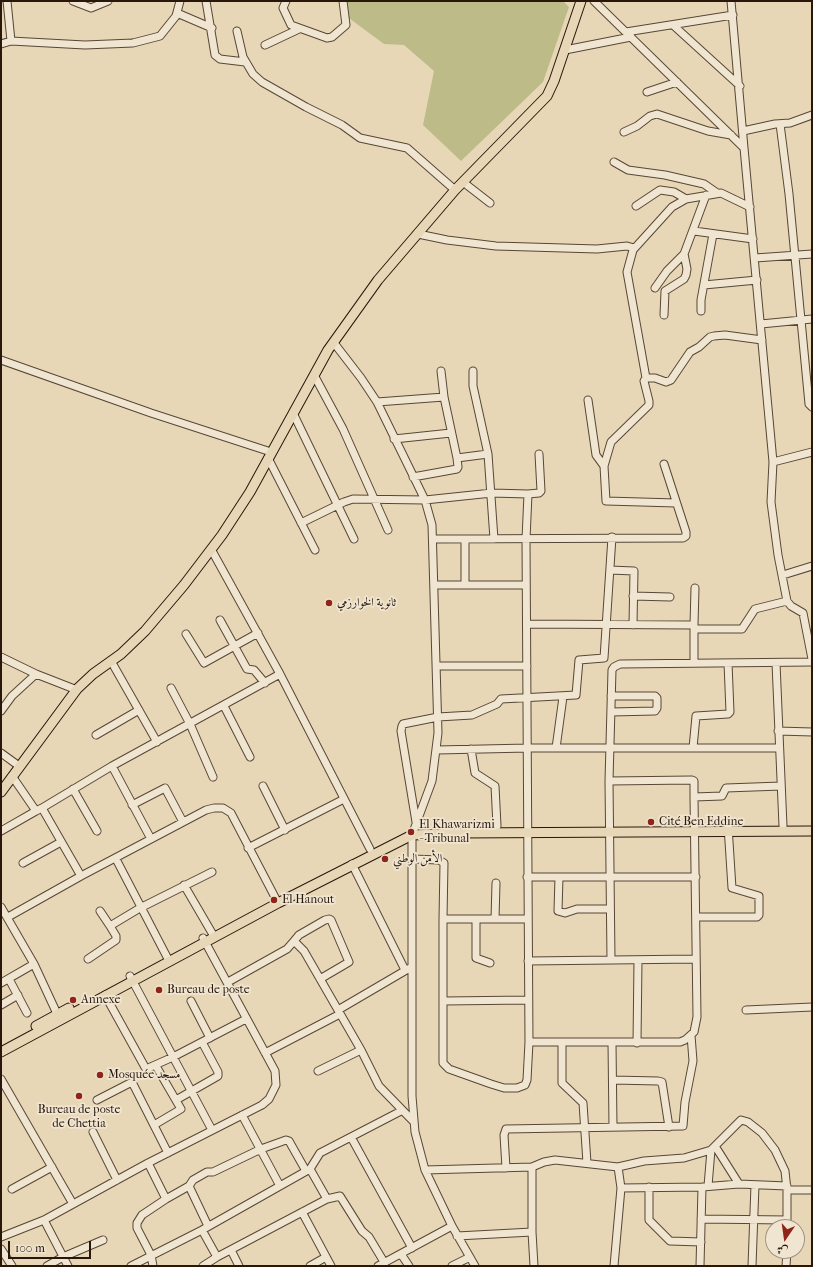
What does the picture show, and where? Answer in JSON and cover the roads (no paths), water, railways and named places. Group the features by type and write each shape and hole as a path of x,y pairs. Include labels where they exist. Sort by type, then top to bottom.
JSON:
{"main road":[{"path":"2,787 77,690 93,674 111,661 145,631 184,585 211,549 230,523 270,455 314,375 334,343 378,280 455,190 547,96 565,50 581,1"},
{"path":"1,1045 105,995 167,957 204,940 212,933 352,864 414,829 696,829 812,825"},
{"path":"1,1052 59,1017 404,832 414,829 497,826 528,829"},
{"path":"728,828 812,831"}],"street":[{"path":"7,1 11,41"},
{"path":"73,1 91,8 108,1"},
{"path":"1,44 11,41 85,45 133,43 163,34 177,13 180,1"},
{"path":"206,1 216,57 246,62"},
{"path":"286,1 283,8 291,25 324,38 332,37 346,25 343,1"},
{"path":"594,1 744,148"},
{"path":"731,1 761,324 772,462 771,502 778,555 787,601 791,606 804,612 810,638 812,659"},
{"path":"177,13 212,28"},
{"path":"565,50 672,25 733,15"},
{"path":"672,25 740,86"},
{"path":"266,45 299,29"},
{"path":"237,31 246,62 253,74 267,86 342,125 360,138 408,148 455,190"},
{"path":"647,92 677,82"},
{"path":"624,132 637,126 650,116 658,114 708,131 731,135"},
{"path":"743,131 790,123 812,115"},
{"path":"780,124 789,194 800,320 809,369 809,405 812,407"},
{"path":"614,162 628,170 665,175 704,184 717,192 750,207"},
{"path":"463,182 490,203"},
{"path":"636,206 660,190 674,192 686,199"},
{"path":"676,503 608,502 605,499 604,466 613,439 649,405 644,381 646,378 627,272 634,248 672,207 686,199 717,192"},
{"path":"654,288 667,271 684,254 694,231 706,195"},
{"path":"694,231 753,239"},
{"path":"418,234 447,240 496,246 597,249 627,246 634,248"},
{"path":"701,311 713,234"},
{"path":"664,315 666,291 684,280 686,275 687,269 684,254"},
{"path":"755,258 812,254"},
{"path":"704,285 757,280"},
{"path":"761,324 812,319"},
{"path":"646,378 655,378 666,382 671,380 690,352 700,347 710,337 725,335 762,340"},
{"path":"334,343 361,378 377,402 425,500 432,525 438,717 437,750 432,781 414,829"},
{"path":"1,360 270,455 315,550"},
{"path":"413,477 457,469 458,467 444,397 441,371"},
{"path":"473,372 474,386 488,454 492,493 494,539"},
{"path":"314,375 343,429 388,530"},
{"path":"377,402 444,397"},
{"path":"588,400 596,455 604,466"},
{"path":"293,413 354,539"},
{"path":"394,439 451,433"},
{"path":"772,462 812,452"},
{"path":"457,458 488,454"},
{"path":"301,523 349,500 425,500 492,493 539,493 541,491 539,454"},
{"path":"433,539 684,537 686,532 664,464"},
{"path":"412,859 439,860 444,863 444,1063 450,1069 504,1088 523,1086 527,1080 529,1042 526,624 526,539 528,494"},
{"path":"475,1266 457,1236 425,1170 413,1122 408,969 414,829 401,728 403,724 438,717 472,716 497,704 501,700 527,697 563,697 576,695 580,659 604,659 612,537"},
{"path":"465,539 465,585"},
{"path":"211,549 280,674 370,849"},
{"path":"783,575 812,566"},
{"path":"610,570 633,570 633,625"},
{"path":"434,585 526,585"},
{"path":"694,662 695,588"},
{"path":"633,596 670,597"},
{"path":"526,624 633,625 742,629 755,609 787,601"},
{"path":"220,620 246,669 254,670 265,683"},
{"path":"186,634 203,663 258,633"},
{"path":"1,657 36,674 77,690"},
{"path":"111,661 157,742"},
{"path":"612,960 609,782 612,670 617,665 694,662 812,662"},
{"path":"693,748 696,716 728,714 730,712 728,663"},
{"path":"776,663 783,826"},
{"path":"436,666 527,666"},
{"path":"1,711 12,696 36,674"},
{"path":"1,830 112,766 280,674"},
{"path":"171,688 190,724 212,777"},
{"path":"611,696 655,696 657,698 657,708 655,710 611,712"},
{"path":"556,748 563,697"},
{"path":"224,706 250,757"},
{"path":"96,736 139,710"},
{"path":"778,731 812,732"},
{"path":"437,750 528,748 779,748"},
{"path":"471,749 475,773 494,784 497,826"},
{"path":"1,753 19,766"},
{"path":"112,766 151,839"},
{"path":"12,776 39,809 81,876"},
{"path":"529,1042 680,1042 694,1032 697,1017 696,829 694,781 609,782"},
{"path":"263,786 285,830"},
{"path":"694,797 722,796 726,788 781,786"},
{"path":"132,805 165,788 184,822"},
{"path":"73,789 97,831"},
{"path":"248,848 344,799"},
{"path":"8,917 81,876 116,859 206,810 223,808 232,814 248,848 277,901"},
{"path":"696,917 756,917 758,915 759,896 732,888 728,828"},
{"path":"23,863 61,842"},
{"path":"116,859 140,908 167,957"},
{"path":"352,864 408,969"},
{"path":"110,926 140,908 212,872"},
{"path":"527,877 696,876"},
{"path":"559,877 558,911 565,913 577,909 610,909"},
{"path":"495,919 496,883"},
{"path":"184,885 212,933"},
{"path":"1,906 34,964 59,1017"},
{"path":"88,960 116,940 116,936 100,911"},
{"path":"228,982 287,949 299,935 327,919 331,920 349,962 320,979"},
{"path":"443,919 527,919"},
{"path":"476,919 476,958 490,963"},
{"path":"1,1237 44,1220 148,1163 262,1105 274,1092 277,1077 228,982 204,940"},
{"path":"294,941 304,951 361,1050 379,1086 413,1122"},
{"path":"528,961 696,959"},
{"path":"637,1043 638,960"},
{"path":"1,983 34,964"},
{"path":"265,1053 339,1012 408,969"},
{"path":"131,978 212,1130"},
{"path":"9,979 27,1012"},
{"path":"1,1005 18,995"},
{"path":"105,995 145,1068 156,1066 174,1058 246,1019"},
{"path":"444,1001 528,1000"},
{"path":"191,1001 210,1038"},
{"path":"746,1010 812,1007"},
{"path":"506,1168 504,1134 506,1129 680,1127 684,1124 685,1102 693,1061 691,1035"},
{"path":"176,1100 218,1076 218,1072 202,1042"},
{"path":"562,1043 562,1083 582,1101 587,1163"},
{"path":"612,1043 613,1127"},
{"path":"318,1071 361,1050"},
{"path":"154,1125 181,1110 156,1066"},
{"path":"1,1079 73,1204"},
{"path":"612,1080 662,1082 670,1127"},
{"path":"97,1100 131,1082 168,1153"},
{"path":"131,1266 205,1228 308,1170 320,1153 401,1111"},
{"path":"242,1115 280,1186"},
{"path":"425,1170 532,1167 538,1163 555,1160 618,1166 644,1161 684,1158 713,1148 739,1120 748,1122 762,1133 775,1150 785,1171 787,1188 787,1219"},
{"path":"93,1132 117,1180"},
{"path":"351,1137 412,1248"},
{"path":"153,1266 151,1255 137,1228 137,1223 142,1215 189,1186 193,1180 207,1172 213,1172 261,1149 288,1140 327,1199"},
{"path":"713,1148 739,1184"},
{"path":"700,1266 701,1219 705,1187 713,1148"},
{"path":"148,1163 166,1199"},
{"path":"614,1266 621,1188 618,1166"},
{"path":"12,1189 52,1167"},
{"path":"532,1167 532,1232 534,1266"},
{"path":"621,1188 705,1187 739,1184 812,1190"},
{"path":"752,1266 755,1220 755,1185"},
{"path":"189,1186 217,1257"},
{"path":"649,1187 649,1220 670,1241 701,1242"},
{"path":"203,1266 302,1212 327,1199 337,1196 342,1197 361,1230 369,1237 381,1264 452,1226"},
{"path":"302,1212 331,1266"},
{"path":"701,1219 765,1221"},
{"path":"44,1220 68,1266"},
{"path":"457,1236 532,1232"},
{"path":"47,1266 63,1257 103,1240"},
{"path":"1,1249 12,1266"},
{"path":"231,1250 239,1266"},
{"path":"401,1254 409,1266"},
{"path":"310,1266 326,1257"},
{"path":"452,1266 470,1257"}],"place":[{"name":"ثانوية الخوارزمي","path":"329,603"},
{"name":"Cité Ben Eddine","path":"651,822"},
{"name":"El Khawarizmi - Tribunal","path":"411,832"},
{"name":"الأمن الوطني","path":"385,859"},
{"name":"El Hanout","path":"274,900"},
{"name":"Bureau de poste","path":"159,990"},
{"name":"Annexe","path":"73,1000"},
{"name":"Mosquée مسجد","path":"100,1075"},
{"name":"Bureau de poste de Chettia","path":"79,1096"}]}
